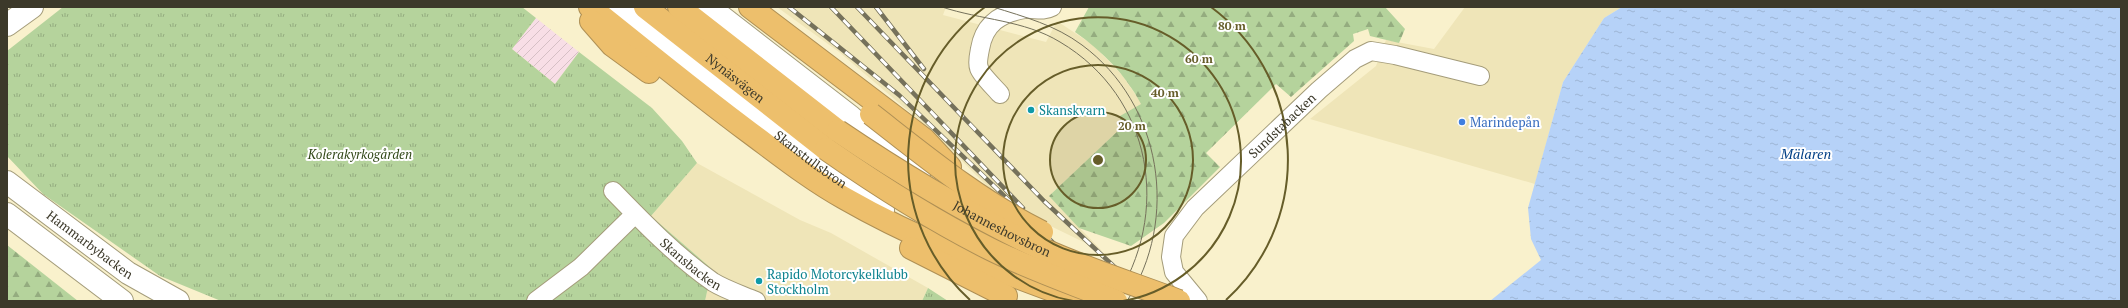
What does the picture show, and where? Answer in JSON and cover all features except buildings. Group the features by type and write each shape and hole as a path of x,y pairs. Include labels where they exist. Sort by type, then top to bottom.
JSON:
{"highway":[{"path":"579,7 612,45 805,190 906,245 1010,298"},
{"path":"590,7 712,104 803,172 843,198 924,239 1018,278 1082,301"},
{"name":"Nynäsvägen","path":"645,7 832,140"},
{"name":"Nynäsvägen","path":"679,7 832,140"},
{"path":"734,7 943,170 978,194 1020,221 1183,301"},
{"path":"750,7 924,140 1082,301"},
{"name":"Johanneshovsbron","path":"832,140 865,176 937,222 991,249 1116,301"},
{"name":"Johanneshovsbron","path":"832,140 888,166 950,203 1042,249 1179,301"}],"main road":[{"path":"7,25 32,7"},
{"name":"Skanstullsbron","path":"615,7 817,165 1010,298"},
{"path":"709,7 851,117 1064,301"},
{"name":"Hammarbybacken","path":"7,182 128,273 165,298"},
{"name":"Hammarbybacken","path":"7,214 122,301"}],"street":[{"path":"1000,94 979,68 979,56 985,31 997,19 1006,14 1026,9 1047,10 1052,7"},
{"name":"Sundstabacken","path":"1198,301 1174,272 1171,257 1174,236 1196,208 1319,90 1355,59 1370,51 1395,55 1480,76"},
{"name":"Skansbacken","path":"613,191 670,248 714,282 756,301"},
{"path":"536,301 581,267 635,214"}],"shaded area":[{"path":"777,7 946,7 943,15 1046,42 1057,21 1093,45 1122,75 1142,104 1127,112 1121,128 1049,196 1102,251 1005,204 932,131 839,52"},
{"path":"1465,7 1622,7 1604,18 1563,82 1535,184 1310,119 1376,66 1386,40 1434,49"},
{"path":"536,18 579,52 555,84 512,49"},
{"path":"697,163 800,220 831,233 928,288 922,301 705,301 712,269 651,216"}],"green space":[{"name":"Kolerakyrkogården","path":"63,7 522,7 536,18 512,49 555,84 579,52 652,108 682,141 697,163 651,216 712,269 705,301 221,301 160,276 43,194 7,156 7,51"},
{"path":"1089,7 1385,7 1405,29 1399,43 1370,36 1368,29 1353,34 1354,41 1291,97 1276,84 1206,153 1220,167 1164,223 1131,246 1079,228 1049,196 1121,128 1120,116 1141,104 1128,83 1112,64 1095,47 1075,32"},
{"path":"7,245 78,301 7,301"},
{"path":"928,288 948,301 922,301"}],"water":[{"name":"Mälaren","path":"1622,7 2121,7 2121,301 1490,301 1541,260 1531,239 1528,208 1563,82 1604,18"}],"tram line":[{"path":"942,7 1032,29 1046,35 1060,42 1091,65 1116,93 1133,125 1144,160 1147,195 1143,232 1132,267 1114,301"},
{"path":"993,7 1028,18 1050,27 1082,45 1109,70 1130,98 1145,130 1154,164 1157,200 1154,235 1144,269 1127,301"}],"railway":[{"path":"789,7 899,95 1114,301"},
{"path":"831,7 1023,208"},
{"path":"857,7 1044,201 1151,301"},
{"path":"876,7 924,69"}],"place":[{"name":"Skanskvarn","path":"1031,110"},
{"name":"Marindepån","path":"1462,122"},
{"name":"Rapido Motorcykelklubb Stockholm","path":"759,281"}]}
